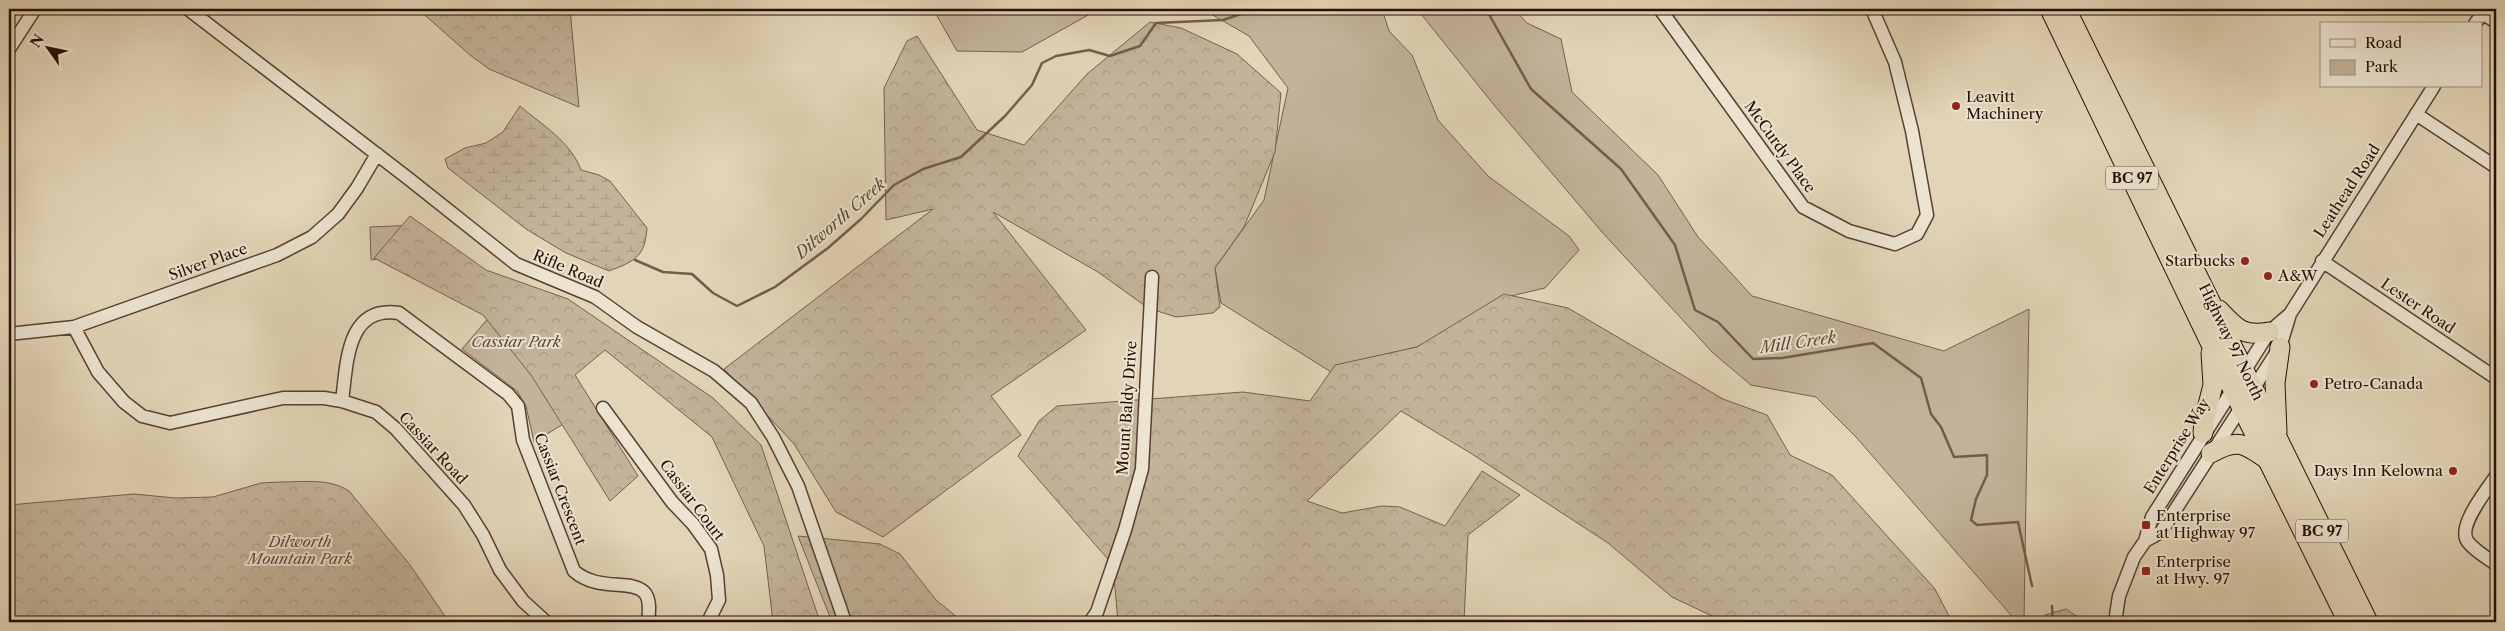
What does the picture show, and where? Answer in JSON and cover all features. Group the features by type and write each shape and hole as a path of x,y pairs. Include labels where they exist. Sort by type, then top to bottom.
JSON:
{"highway":[{"name":"Highway 97 North","path":"2050,9 2232,388 2348,622"},
{"name":"Highway 97 North","path":"2066,9 2368,622"},
{"path":"2212,302 2244,332 2274,340 2277,438"},
{"path":"2204,433 2204,421 2214,385 2209,340"},
{"path":"2211,453 2225,445 2235,443 2250,447 2268,460"}],"street":[{"path":"9,49 36,9"},
{"name":"Rifle Road","path":"188,9 377,154 516,264 595,297 638,327 714,371 751,403 773,437 798,486 846,622"},
{"name":"McCurdy Place","path":"1660,9 1803,206 1849,231 1895,244 1917,234 1927,215 1912,132 1895,62 1872,9"},
{"path":"2481,15 2496,22"},
{"name":"Leathead Road","path":"2241,406 2253,389 2274,340 2433,88"},
{"path":"2416,114 2496,167"},
{"name":"Silver Place","path":"9,334 74,327 277,255 312,237 338,214 357,188 377,154"},
{"name":"Lester Road","path":"2322,261 2496,378"},
{"name":"Mount Baldy Drive","path":"1090,622 1097,612 1125,530 1142,469 1152,277"},
{"name":"Cassiar Crescent","path":"342,401 350,343 357,328 371,316 384,311 399,313 508,394 518,406 522,440 574,571 585,580 604,585 633,586 644,592 649,604 648,622"},
{"name":"Leathead Road","path":"2244,371 2274,340 2290,314"},
{"name":"Cassiar Road","path":"74,327 98,372 124,402 142,416 170,423 283,398 324,398 342,401 376,412 396,429 464,505 483,535 500,570 522,601 546,622"},
{"name":"Enterprise Way","path":"2115,622 2119,596 2126,576 2134,556 2145,541 2152,517 2244,371"},
{"name":"Enterprise Way","path":"2145,541 2161,532 2241,406"},
{"name":"Cassiar Court","path":"603,408 672,502 693,524 711,549 717,574 719,600 708,622"},
{"path":"2496,476 2466,523 2464,533 2467,541 2496,564"}],"green space":[{"path":"418,9 570,9 579,107 489,69 470,55"},
{"path":"933,9 1099,9 1022,52 957,51"},
{"path":"1182,9 1382,9 1389,31 1412,55 1438,120 1488,176 1569,236 1579,250 1545,288 1511,296 1417,347 1343,364 1331,372 1221,303 1215,268 1264,200 1288,88 1249,36 1204,10"},
{"path":"1417,9 1514,9 1527,23 1561,39 1572,92 1658,175 1698,237 1752,296 1944,351 2029,309 2024,622 2017,622 1856,437 1816,397 1751,385 1713,353 1602,232 1494,105"},
{"path":"1150,22 1181,28 1237,54 1281,93 1275,152 1244,227 1215,268 1220,307 1213,313 1176,317 1148,308 1098,272 993,212 1086,330 991,396 1021,435 883,537 836,512 794,444 724,369 933,209 886,220 884,88 907,41 917,36 977,130 1024,145 1087,74"},
{"path":"520,106 563,142 581,170 599,175 610,181 647,228 644,246 632,261 609,271 566,253 526,229 448,168 445,159 465,148 486,143 503,132"},
{"path":"410,216 486,270 568,299 713,398 761,445 820,622 773,622 764,546 712,437 605,350 575,375 638,476 610,501 531,375 483,315 374,258"},
{"name":"Cassiar Park","path":"418,225 552,350 594,405 534,442 526,406 517,391 462,349 496,309 418,255 371,260 370,227"},
{"path":"1504,294 1568,308 1723,399 1767,415 1790,455 1832,475 1935,589 1952,622 1717,622 1712,616 1672,597 1608,543 1472,454 1401,411 1307,501 1342,513 1382,506 1400,507 1445,526 1482,471 1520,495 1468,535 1464,622 1239,622 1215,615 1210,622 1118,622 1113,565 1018,456 1039,421 1057,406 1243,392 1310,401 1335,365 1417,347"},
{"name":"Dilworth Mountain Park","path":"325,482 349,491 410,565 449,622 9,622 9,505 134,494 175,498 213,497 261,483"},
{"path":"798,536 880,544 900,554 936,600 963,622 832,622"},
{"path":"2066,609 2085,622 2041,622 2045,615"}],"waterway":[{"name":"Dilworth Creek","path":"635,260 663,272 692,274 713,293 737,306 775,287 828,248 861,219 894,185 923,169 961,157 1005,116 1032,85 1042,63 1056,56 1089,50 1110,56 1140,46 1156,23 1223,20 1256,9"},
{"name":"Mill Creek","path":"1486,9 1531,89 1621,169 1675,245 1695,310 1718,322 1753,359 1782,358 1873,343 1921,378 1931,414 1941,427 1954,457 1987,455 1987,475 1976,499 1971,520 1977,525 2018,522 2032,586"},
{"name":"Mill Creek","path":"2052,606 2053,622"}],"place":[{"name":"Leavitt Machinery","path":"1956,106"},
{"name":"Starbucks","path":"2245,261"},
{"name":"A&W","path":"2268,276"},
{"name":"Petro-Canada","path":"2314,384"},
{"name":"Days Inn Kelowna","path":"2453,471"},
{"name":"Enterprise at Highway 97","path":"2146,525"},
{"name":"Enterprise at Hwy. 97","path":"2146,571"}]}
